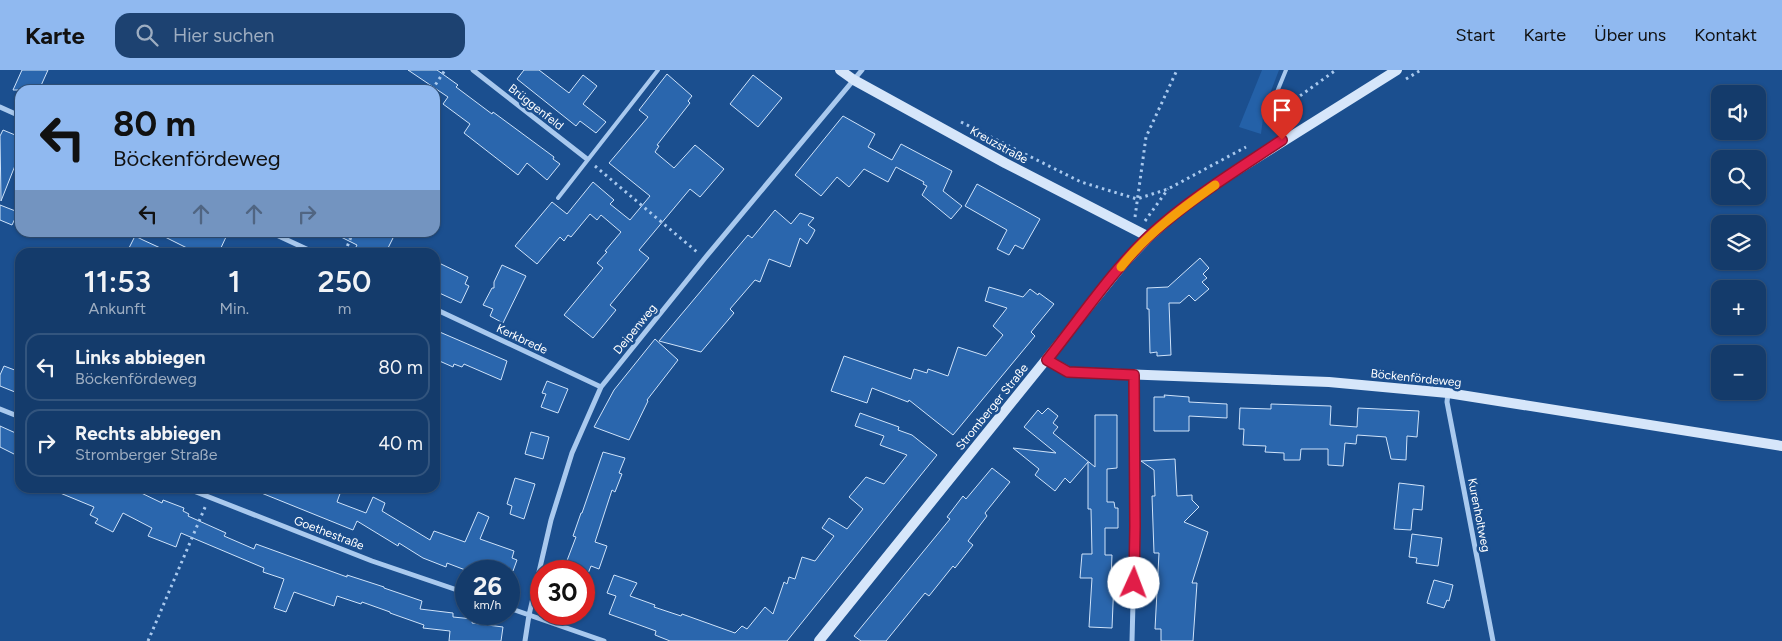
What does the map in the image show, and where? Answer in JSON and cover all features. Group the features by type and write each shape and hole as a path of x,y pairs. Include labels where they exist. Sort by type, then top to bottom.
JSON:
{"street":[{"name":"Brüggenfeld","path":"473,70 587,159"},
{"name":"Kreuzstraße","path":"840,70 854,80 1005,163 1149,236"},
{"name":"Deipenweg","path":"525,641 529,615 551,520 572,452 601,386 862,70"},
{"name":"Stromberger Straße","path":"819,641 1124,263 1149,236 1177,212 1282,140 1397,70"},
{"path":"0,107 15,114"},
{"path":"281,237 304,248"},
{"name":"Kerkbrede","path":"440,311 601,386"},
{"name":"Böckenfördeweg","path":"1047,360 1068,372 1329,382 1448,393 1782,446"},
{"path":"1132,641 1135,526 1134,375"},
{"name":"Kurenholtweg","path":"1448,393 1447,402 1493,641"},
{"path":"0,409 15,415"},
{"name":"Goethestraße","path":"199,493 372,561 455,589"},
{"path":"520,612 604,641"}],"lane":[{"path":"558,198 658,70"},
{"path":"1282,140 1270,109 1286,70"}],"path":[{"path":"435,85 445,70"},
{"path":"1136,229 1137,199 1146,137 1177,70"},
{"path":"1273,116 1336,70"},
{"path":"957,120 1081,182 1137,199 1168,189 1254,143"},
{"path":"587,159 705,258"},
{"path":"1136,229 1168,189"},
{"path":"148,641 209,497"}],"shaded area":[{"path":"1262,70 1279,70 1264,109 1261,134 1239,127"}],"building":[{"path":"22,70 48,70 41,85 15,85"},
{"path":"408,70 437,70 458,85 456,87 554,157 553,159 560,164 547,180 527,163 518,175 464,133 470,124 443,104 448,97 440,92 440,85 430,85"},
{"path":"524,70 539,70 569,93 583,75 597,86 583,104 606,122 596,133 580,121 576,126 517,79"},
{"path":"667,74 692,96 688,101 690,103 657,145 659,146 655,152 674,168 695,145 724,169 700,197 690,189 639,250 649,258 610,305 616,310 593,338 564,315 603,268 597,263 621,232 601,215 597,220 590,214 571,237 568,235 564,241 560,237 537,264 515,246 552,202 567,214 593,182 614,200 610,204 630,220 650,196 609,163 648,117 639,110"},
{"path":"753,75 782,98 758,127 730,104"},
{"path":"843,116 875,134 868,147 892,160 901,144 952,171 943,191 962,206 951,219 922,195 927,186 923,184 924,182 896,167 888,182 864,169 849,187 837,177 821,196 795,175"},
{"path":"3,130 15,135 15,166 1,201 0,136"},
{"path":"977,184 1040,219 1023,249 1015,245 1009,255 997,249 1007,230 965,206"},
{"path":"0,205 15,211 15,218 12,225 0,220"},
{"path":"775,210 791,224 800,213 814,218 808,225 815,230 807,244 800,238 790,267 769,259 760,282 755,280 730,309 734,313 701,352 659,341 748,235 752,238"},
{"path":"134,237 137,237 160,248 129,248"},
{"path":"165,237 226,237 221,248 187,248"},
{"path":"341,237 393,238 388,248 356,248 357,245"},
{"path":"1200,258 1209,268 1203,274 1207,278 1202,282 1209,289 1195,301 1189,295 1180,303 1169,303 1171,355 1157,356 1157,352 1150,353 1147,288 1168,287"},
{"path":"440,263 468,277 465,284 469,286 461,303 440,293"},
{"path":"502,265 526,276 503,323 490,316 493,309 483,305 492,288 494,288 494,282"},
{"path":"989,287 1023,297 1030,289 1054,304 1031,332 1035,336 953,435 909,400 908,402 872,388 867,403 831,391 844,356 911,379 914,369 927,373 928,369 948,376 958,347 986,356 1003,335 993,326 1007,308 985,301"},
{"path":"440,332 507,361 501,380 464,364 462,367 454,364 453,367 440,361"},
{"path":"655,339 678,360 647,400 629,440 594,427 614,390"},
{"path":"4,366 15,370 15,392 0,386 0,375"},
{"path":"547,381 568,389 558,413 541,407 546,394 542,393"},
{"path":"1164,395 1189,397 1189,402 1227,404 1227,418 1189,416 1189,431 1154,431 1154,397 1165,397"},
{"path":"1271,404 1331,406 1330,425 1357,427 1358,408 1419,411 1417,437 1407,436 1406,460 1391,459 1386,437 1357,435 1356,444 1345,443 1343,466 1328,465 1328,449 1301,449 1300,460 1284,460 1284,453 1265,452 1266,446 1243,445 1244,429 1239,429 1240,408 1271,409"},
{"path":"1048,408 1058,416 1053,423 1058,427 1053,433 1095,467 1095,415 1117,415 1117,468 1107,469 1107,502 1114,502 1115,508 1118,508 1118,528 1105,528 1105,555 1112,555 1111,579 1114,580 1112,628 1089,627 1092,578 1080,578 1082,554 1092,554 1091,509 1088,509 1088,462 1070,483 1065,478 1055,491 1035,475 1039,469 1013,448 1056,453 1024,427 1038,410 1042,414"},
{"path":"860,413 899,427 898,430 912,435 937,455 787,641 670,641 655,635 656,631 609,614 616,596 607,593 614,575 637,583 630,596 655,605 654,607 681,616 682,614 735,633 742,626 747,629 765,607 773,614 784,582 787,584 789,577 795,579 802,557 815,561 834,536 822,528 829,518 847,529 863,509 849,497 866,477 884,484 907,455 880,445 884,436 855,426"},
{"path":"0,426 15,433 15,454 0,447"},
{"path":"531,432 549,437 543,459 525,454"},
{"path":"603,452 625,458 619,473 622,474 615,492 612,490 595,542 607,546 599,569 595,568 595,560 567,560 576,537 573,536"},
{"path":"1175,459 1177,496 1192,495 1192,500 1199,507 1184,522 1208,532 1192,583 1197,583 1193,641 1161,641 1161,629 1155,629 1159,553 1154,553 1152,496 1155,496 1154,470 1141,461"},
{"path":"992,468 1010,482 985,513 987,516 968,541 973,545 955,568 953,566 929,596 925,593 886,641 861,641 854,636 950,519 947,517 963,496 966,499"},
{"path":"515,478 535,484 524,519 510,514 512,506 507,504"},
{"path":"1399,483 1424,486 1422,510 1413,509 1411,530 1394,529"},
{"path":"60,493 141,493 162,503 163,500 184,508 183,511 189,514 188,516 226,533 224,536 254,549 256,544 347,577 347,575 384,587 422,601 420,609 453,613 455,625 503,627 501,641 449,641 450,631 423,628 424,625 390,612 337,596 334,606 294,592 286,612 274,608 284,579 263,572 264,568 181,533 176,547 148,536 152,528 123,513 113,532 95,523 98,519 90,515 94,507"},
{"path":"261,493 340,493 337,502 366,513 373,497 385,503 382,511 430,540 434,531 465,542 478,512 489,517 480,539 514,551 512,558 517,560 455,560 455,566 447,563 446,567 423,558 399,543 398,546 357,521 353,530"},
{"path":"1412,534 1442,538 1438,566 1416,563 1417,558 1409,557"},
{"path":"1434,580 1453,585 1449,601 1447,600 1444,608 1427,603"}],"slow traffic":[{"path":"1121,267 1149,236 1177,212 1215,185"}],"route":[{"path":"1134,583 1134,375 1068,372 1047,360 1124,263 1149,236 1177,212 1282,140"}]}
